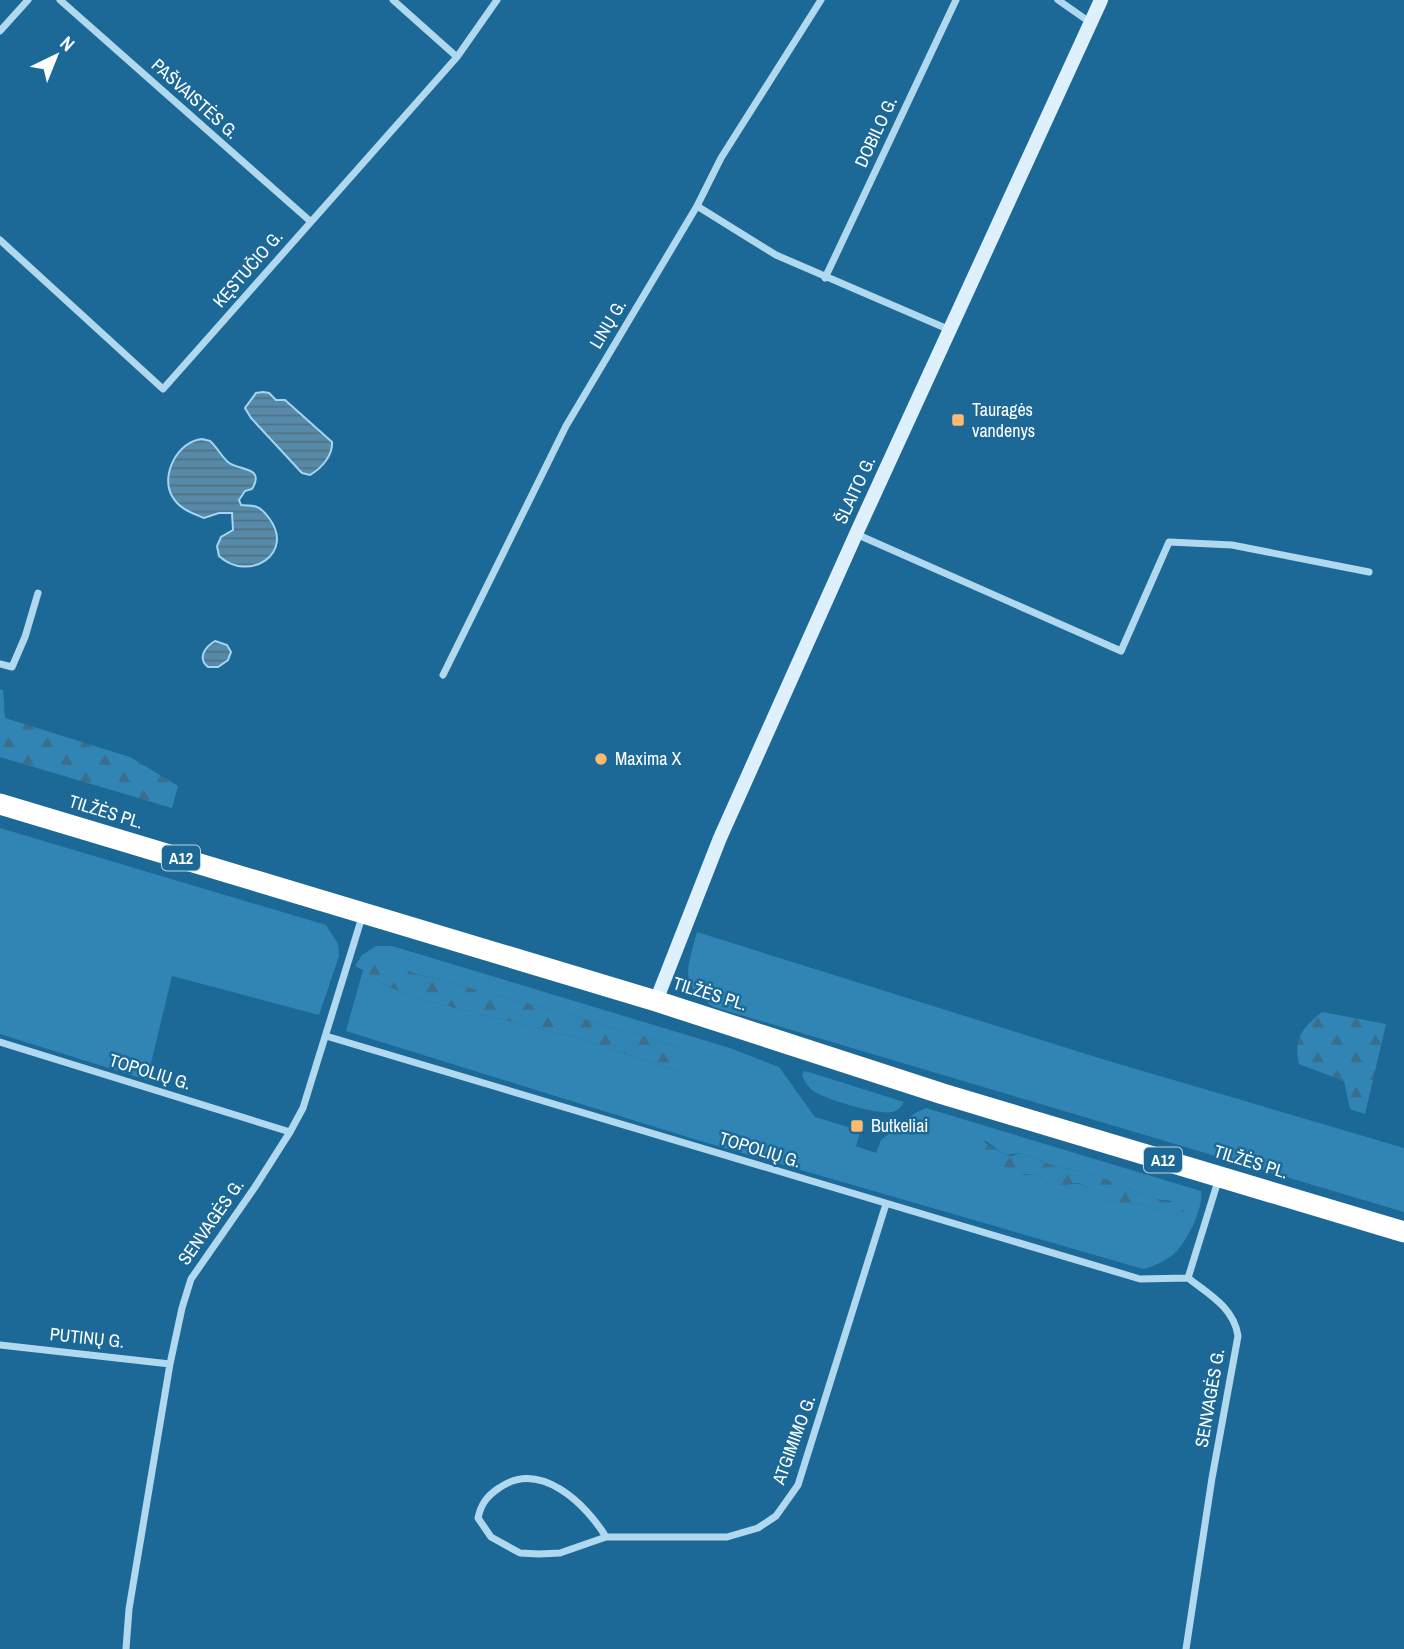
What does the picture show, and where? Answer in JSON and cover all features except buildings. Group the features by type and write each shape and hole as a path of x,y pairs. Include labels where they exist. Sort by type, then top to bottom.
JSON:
{"highway":[{"name":"TILŽĖS PL.","path":"0,804 656,1001 943,1094 1404,1232"}],"main road":[{"name":"ŠLAITO G.","path":"656,1001 720,838 1101,0"}],"street":[{"path":"0,31 28,0"},
{"name":"PAŠVAISTĖS G.","path":"60,0 310,221"},
{"path":"393,0 457,57"},
{"name":"KĘSTUČIO G.","path":"0,240 163,389 457,57 497,0"},
{"name":"LINŲ G.","path":"443,675 565,426 722,158 821,0"},
{"name":"DOBILO G.","path":"825,278 956,0"},
{"path":"1058,0 1091,23"},
{"path":"696,206 776,255 950,330"},
{"path":"856,534 1121,651 1168,542 1232,545 1369,572"},
{"path":"0,664 12,667 25,637 38,593"},
{"name":"SENVAGĖS G.","path":"126,1649 131,1595 170,1364 191,1279 255,1187 303,1108 363,913"},
{"name":"TOPOLIŲ G.","path":"326,1036 1140,1279 1188,1278"},
{"name":"TOPOLIŲ G.","path":"0,1042 290,1132"},
{"path":"1188,1278 1220,1177"},
{"name":"ATGIMIMO G.","path":"606,1537 582,1504 551,1484 534,1480 506,1483 491,1493 480,1506 478,1518 491,1537 520,1553 560,1553 606,1537 727,1537 758,1528 782,1508 798,1485 886,1204"},
{"name":"SENVAGĖS G.","path":"1186,1649 1212,1478 1238,1336 1236,1322 1224,1307 1188,1278"},
{"name":"PUTINŲ G.","path":"0,1345 170,1364"}],"green space":[{"path":"0,689 3,690 5,718 130,757 178,786 172,808 0,757"},
{"path":"0,828 326,925 338,944 339,956 319,1015 172,976 147,1080 0,1034"},
{"path":"697,932 1102,1059 1404,1148 1404,1212 714,1007 695,990 688,975"},
{"path":"376,946 392,946 730,1048 779,1067 815,1117 858,1130 860,1133 856,1146 876,1153 881,1140 915,1113 926,1108 1201,1191 1198,1214 1177,1251 1161,1262 1143,1269 697,1140 346,1031 363,970 355,966 362,955","holes":["397,964 413,973 680,1047 680,1072 578,1038 412,997 369,977","973,1141 986,1141 1005,1155 1020,1153 1056,1167 1095,1175 1154,1199 1172,1201 1158,1211 1146,1205 1099,1200 1082,1184 1059,1185 1038,1174 1024,1175"]},
{"path":"374,963 397,964 413,973 680,1047 691,1056 692,1066 680,1072 578,1038 412,997 369,977 369,969"},
{"path":"1322,1012 1386,1024 1365,1114 1350,1109 1344,1081 1299,1064 1297,1047 1301,1034"},
{"path":"804,1071 904,1102 892,1112 841,1103 813,1090 804,1080"},
{"path":"978,1138 1005,1155 1020,1153 1056,1167 1095,1175 1154,1199 1188,1206 1186,1212 1158,1211 1146,1205 1098,1200 1081,1184 1054,1184 1038,1174 1000,1170 982,1162 971,1149 973,1141"}],"shaded area":[{"path":"256,393 269,393 276,400 285,400 332,442 326,461 310,475 302,473 245,408"},
{"path":"202,439 210,441 232,465 249,470 256,476 252,489 245,491 239,500 241,505 255,506 262,510 276,531 277,543 273,553 265,561 243,567 231,564 219,556 217,546 221,537 233,530 232,513 219,513 204,518 182,507 172,496 168,479 174,460 186,446"},
{"path":"215,641 227,645 231,652 228,660 218,667 208,667 203,656 208,646"}],"place":[{"name":"Tauragės vandenys","path":"958,420"},
{"name":"Maxima X","path":"601,759"},
{"name":"Butkeliai","path":"857,1126"}]}
